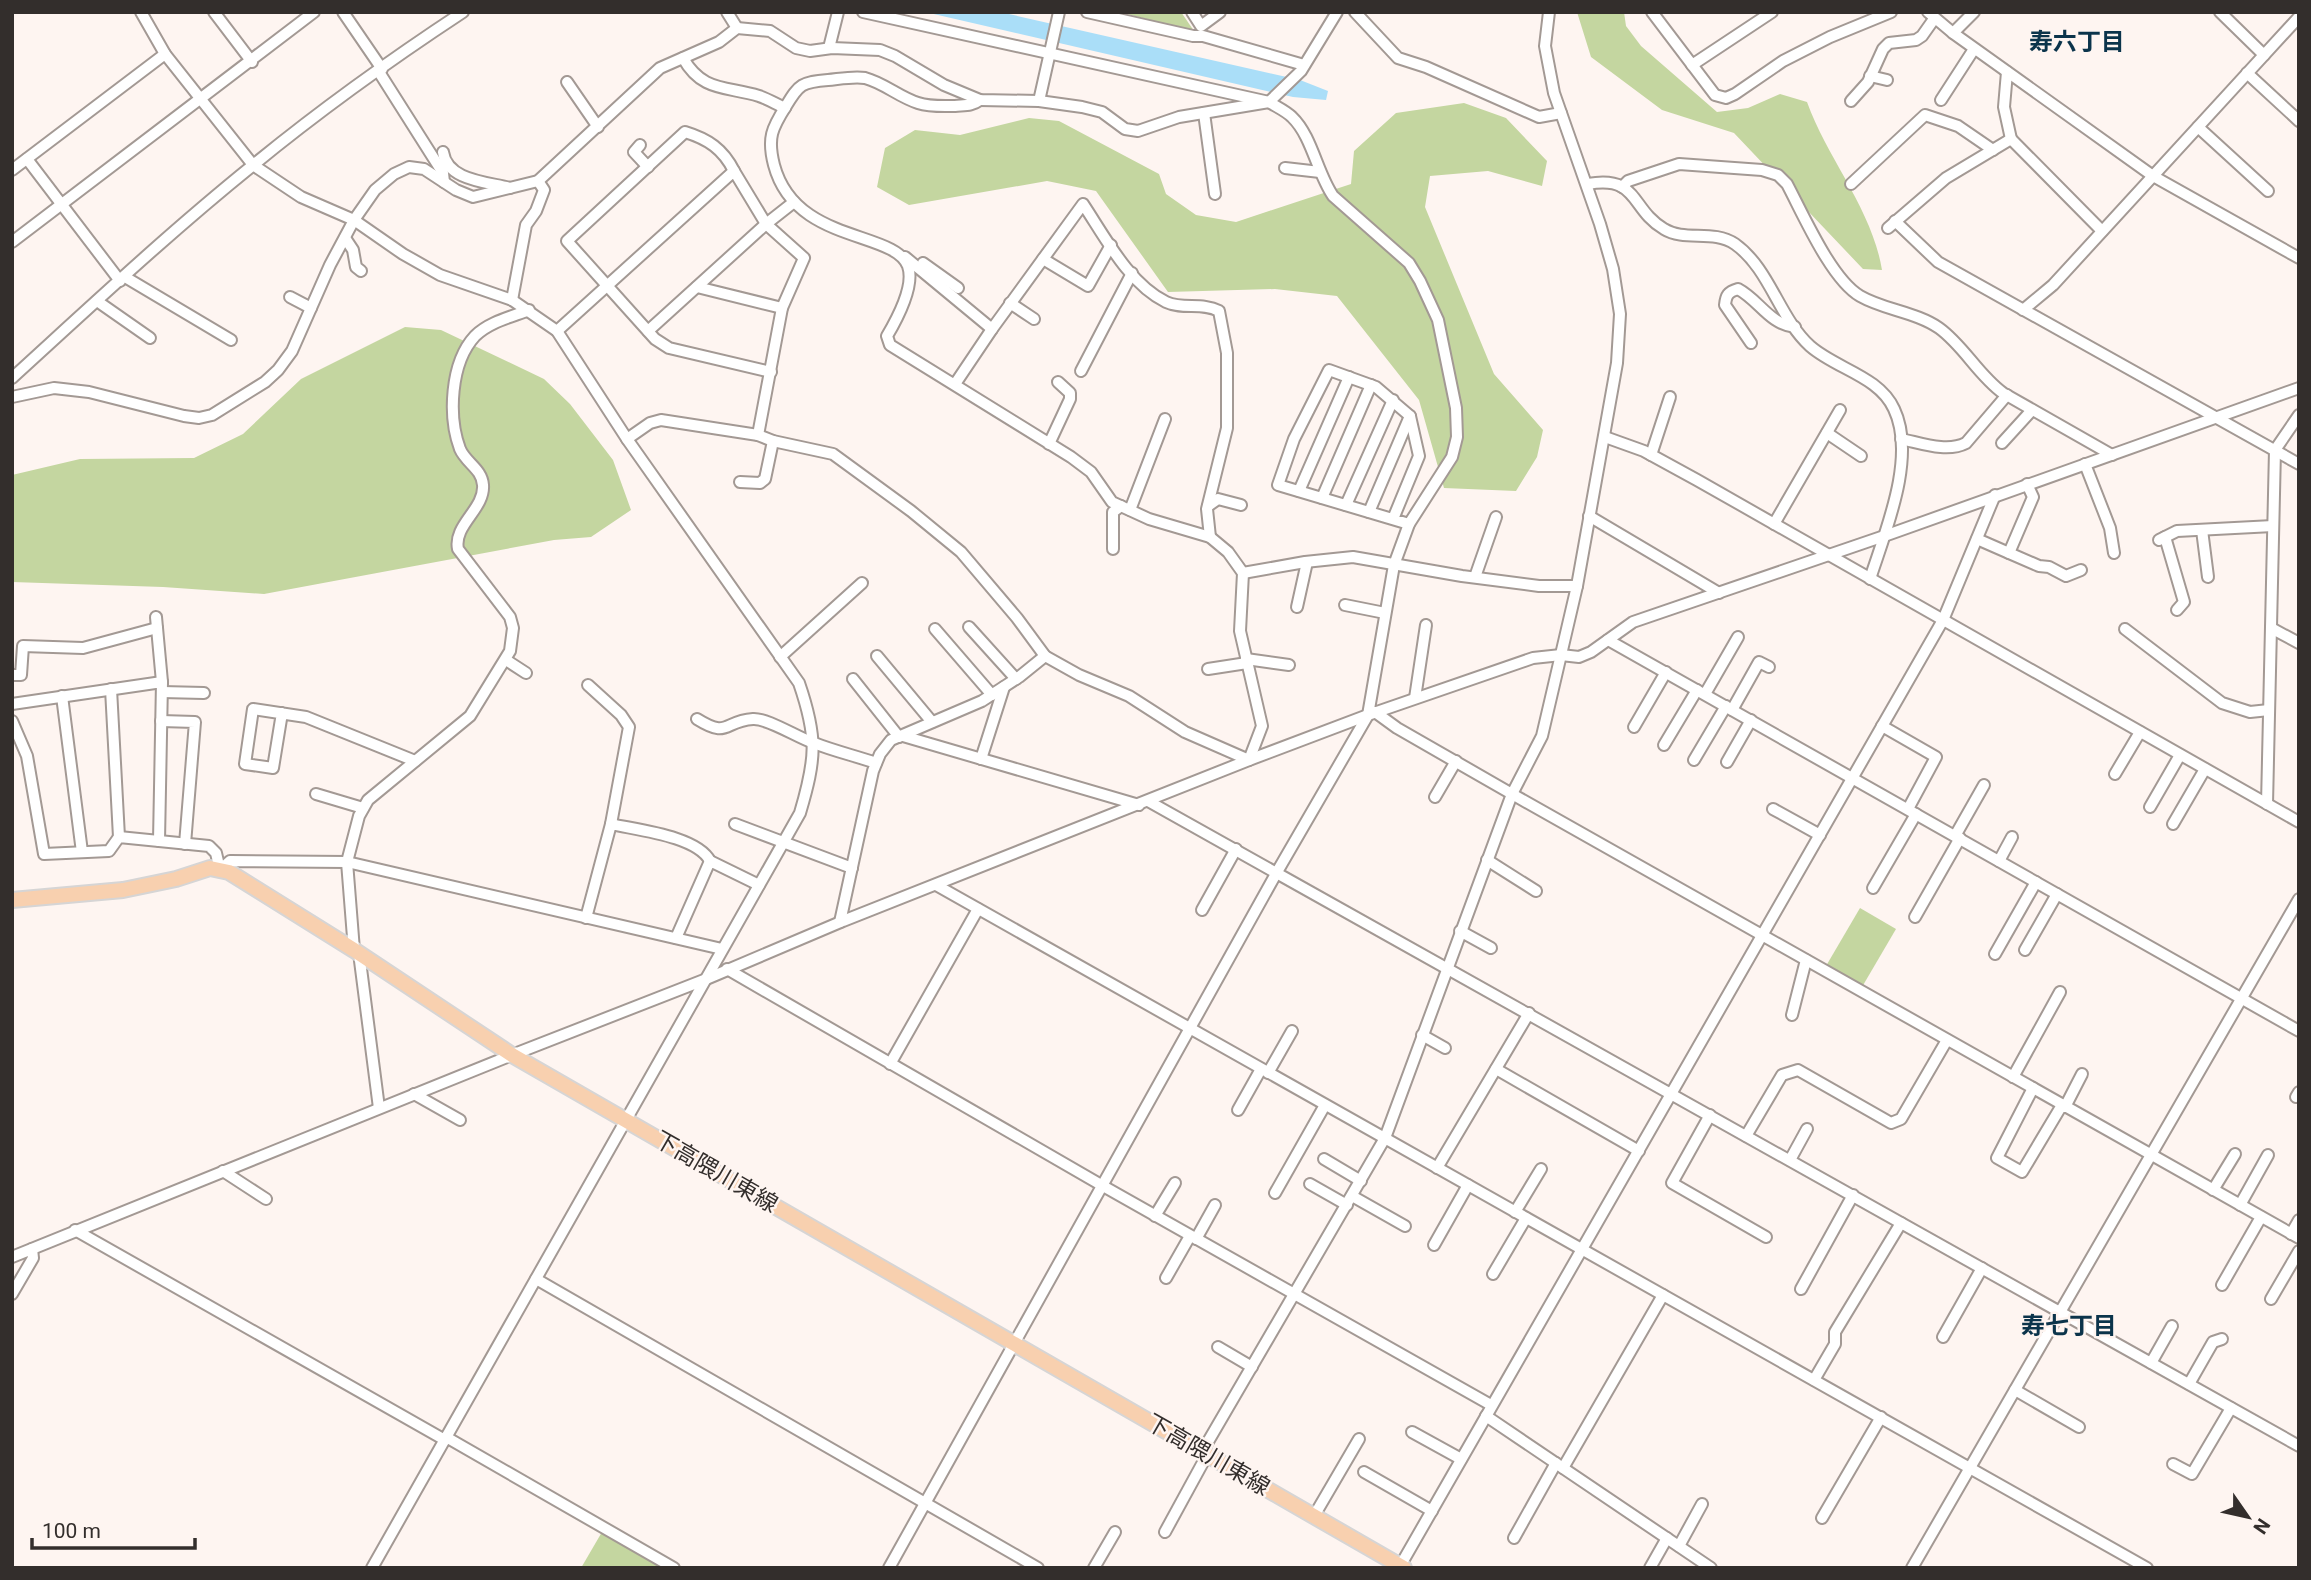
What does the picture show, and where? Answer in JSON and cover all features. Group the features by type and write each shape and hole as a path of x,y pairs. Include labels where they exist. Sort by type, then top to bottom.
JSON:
{"main road":[{"path":"12,900 122,890 176,879 210,868 220,870"},
{"name":"下高隈川東線","path":"220,870 229,872 357,952 512,1055 1401,1567"}],"street":[{"path":"141,12 165,54 253,164 301,197 354,220 403,254 440,275 512,300 557,331 627,439 799,684 810,716 814,743 812,773 800,813 372,1568"},
{"path":"214,12 252,62"},
{"path":"343,12 443,173 444,182"},
{"path":"12,377 253,164 463,12"},
{"path":"727,12 737,28"},
{"path":"830,48 838,12"},
{"path":"863,12 1272,100 1302,129 1332,196 1409,263 1420,281 1438,320 1457,408 1457,437 1452,457 1409,524 1394,565 1371,714 1277,872 889,1568"},
{"path":"1087,12 1193,36 1202,31 1220,12"},
{"path":"1192,12 1202,31 1303,68"},
{"path":"12,397 54,388 89,392 184,416 199,418 212,415 265,382 278,370 292,351 354,220 375,190 394,174 409,167 424,169 473,197 538,181 660,68 719,42 737,28 770,31 796,47 810,51 830,48 880,50 944,85 980,100 1039,101 1102,112 1125,129 1138,131 1179,117 1272,100 1303,68 1337,12"},
{"path":"1355,12 1398,58 1426,67 1539,117 1561,113"},
{"path":"1165,1532 1252,1367 1385,1138 1487,860 1513,794 1542,736 1577,586 1605,437 1617,363 1620,314 1614,269 1588,184 1554,93 1545,46 1549,12"},
{"path":"1652,12 1715,95 1726,98 1783,61 1830,37 1891,12"},
{"path":"1692,65 1772,12"},
{"path":"1952,33 1975,12"},
{"path":"2220,12 2264,55"},
{"path":"12,242 252,62 310,13"},
{"path":"1039,101 1058,15"},
{"path":"1851,101 1870,76 1883,49 1889,43 1916,40 1922,36 1931,16 2152,176 2299,258"},
{"path":"2023,310 2053,285 2299,17"},
{"path":"1941,100 1974,48"},
{"path":"12,170 165,54"},
{"path":"683,58 691,71 709,85 760,96 785,108"},
{"path":"2007,72 2004,107 2011,139 2102,231"},
{"path":"2247,74 2299,121"},
{"path":"1870,76 1887,80"},
{"path":"980,100 973,105 930,106 862,78 808,82 798,87 772,128 769,140 774,167 794,202 808,215 824,225 910,259 992,328"},
{"path":"567,82 598,127"},
{"path":"1204,113 1215,194"},
{"path":"1851,184 1925,115 1958,125 1993,150"},
{"path":"2198,127 2268,191"},
{"path":"758,435 771,372 782,309 804,258 766,223 727,158 717,147 703,138 685,132 567,241 648,331 669,348 771,372"},
{"path":"2011,139 1946,178 1891,225 1938,262 2299,464"},
{"path":"640,145 634,152 648,167"},
{"path":"443,152 444,158 456,173 513,188"},
{"path":"27,159 122,279 231,340"},
{"path":"1622,187 1628,181 1679,164 1762,170 1777,175 1787,184 1837,274 1849,288 1861,297 1936,326 1954,341 1991,384 2112,455"},
{"path":"1285,167 1320,173"},
{"path":"557,331 734,171"},
{"path":"512,300 526,225 544,190 538,181"},
{"path":"1588,184 1605,181 1622,187 1652,220 1672,233 1716,235 1733,242 1749,255 1811,347 1886,395 1895,410 1901,439 1899,480 1870,579"},
{"path":"648,331 766,223 794,202"},
{"path":"955,384 992,328 1083,204 1139,282 1166,302 1182,307 1210,306 1219,311 1227,354 1227,428 1208,506 1210,537"},
{"path":"345,238 353,250 356,267 361,271"},
{"path":"1043,258 1088,286 1111,246"},
{"path":"896,252 908,265 909,279 900,315 887,336 890,345 1091,472 1112,502 1149,519 1210,537 1228,552 1243,573 1240,631 1262,726 1249,760"},
{"path":"910,259 931,267 958,288"},
{"path":"1081,371 1132,273"},
{"path":"697,287 782,309"},
{"path":"1751,343 1725,305 1730,291 1738,289 1746,293 1781,326 1795,327"},
{"path":"290,297 311,308"},
{"path":"97,301 150,338"},
{"path":"1010,303 1034,320"},
{"path":"379,1108 347,862 363,808 368,800 470,716 510,651 513,628 509,617 466,559 457,542 481,498 483,487 481,475 462,454 454,433 453,401 459,363 474,337 489,326 529,310"},
{"path":"1393,519 1419,456 1410,416 1382,391 1329,370 1294,439 1278,485 1409,524"},
{"path":"1299,491 1349,377"},
{"path":"1049,444 1070,400 1070,393 1058,382"},
{"path":"1322,498 1371,385"},
{"path":"12,1257 704,980 840,922 1249,760 1415,698 1533,658 1579,657 1591,652 1633,622 2299,388"},
{"path":"1901,439 1946,448 1958,447 1966,443 2007,395"},
{"path":"1651,455 1670,397"},
{"path":"1346,505 1393,400"},
{"path":"1774,524 1840,410"},
{"path":"2002,443 2032,410"},
{"path":"2267,804 2275,450 2299,415"},
{"path":"1368,512 1410,416"},
{"path":"1113,549 1113,512 1126,508 1164,419"},
{"path":"627,439 650,423 661,420 758,435 773,441 833,454 911,511 961,552 1045,656 1079,675 1129,696 1185,732 1249,760"},
{"path":"1826,433 1861,456"},
{"path":"1605,437 1651,455 2299,822"},
{"path":"740,482 760,483 765,479 773,441"},
{"path":"2085,464 2110,528 2114,553"},
{"path":"2009,553 2033,497 2027,484"},
{"path":"1401,1567 1580,1249 1672,1094 1943,620 1995,495"},
{"path":"1208,506 1218,499 1241,505"},
{"path":"1589,516 1719,593"},
{"path":"1475,578 1496,517"},
{"path":"2177,610 2184,602 2162,538 2178,531 2273,526"},
{"path":"2202,530 2208,577"},
{"path":"1977,539 2066,576 2081,570"},
{"path":"1243,573 1353,557 1475,578 1539,586 1577,586"},
{"path":"1297,607 1307,562"},
{"path":"780,656 862,583"},
{"path":"1345,605 1385,613"},
{"path":"12,683 12,675 21,675 23,646 83,648 156,622 162,687 159,841"},
{"path":"1415,698 1426,625"},
{"path":"970,627 1016,679"},
{"path":"2271,628 2299,643"},
{"path":"935,629 992,695"},
{"path":"2125,629 2222,702 2250,712 2269,710"},
{"path":"1664,744 1738,637"},
{"path":"1608,640 2299,1031"},
{"path":"877,656 932,722"},
{"path":"840,922 876,763 891,740 992,695 1045,656"},
{"path":"506,660 526,673"},
{"path":"1208,669 1246,661 1289,665"},
{"path":"1694,760 1759,662 1769,667"},
{"path":"1634,727 1666,672"},
{"path":"853,679 901,737 1143,803 1236,849 2299,1446"},
{"path":"586,918 611,824 629,727 621,715 588,685"},
{"path":"12,704 111,689 162,687 204,693"},
{"path":"981,759 1004,687"},
{"path":"12,721 27,755 44,855 109,851 119,837 111,689"},
{"path":"62,696 82,852"},
{"path":"282,713 273,768 245,764 253,709 282,713 306,717 415,761"},
{"path":"1371,714 2295,1236 2299,1220"},
{"path":"697,719 713,729 720,730 745,721 759,720 814,743 876,763"},
{"path":"1727,762 1751,720"},
{"path":"161,721 195,722 185,844"},
{"path":"1873,888 1936,757 1882,726"},
{"path":"2115,775 2140,732"},
{"path":"2150,807 2180,755"},
{"path":"1435,797 1456,761"},
{"path":"2173,824 2205,769"},
{"path":"1914,917 1984,785"},
{"path":"316,794 363,808"},
{"path":"1773,809 1820,835"},
{"path":"611,824 690,842 707,855 710,861 759,884"},
{"path":"735,824 852,868"},
{"path":"119,837 209,846 216,853 220,870 230,861 347,862 722,949"},
{"path":"1999,861 2012,837"},
{"path":"1202,909 1236,849"},
{"path":"1487,860 1536,891"},
{"path":"676,939 710,861"},
{"path":"1995,954 2036,882"},
{"path":"936,885 2147,1568"},
{"path":"2025,950 2057,894"},
{"path":"1912,1568 2299,899"},
{"path":"890,1063 978,909"},
{"path":"1461,931 1491,948"},
{"path":"1792,1015 1806,960"},
{"path":"727,969 1295,1294 1489,1411 1559,1465 1710,1568"},
{"path":"2013,1077 2060,992"},
{"path":"1437,1168 1529,1013"},
{"path":"1238,1110 1293,1031"},
{"path":"1422,1035 1445,1048"},
{"path":"1746,1136 1782,1075 1798,1070 1891,1123 1901,1119 1947,1040"},
{"path":"1496,1069 1639,1151"},
{"path":"2033,1088 1997,1158 2022,1172 2082,1074"},
{"path":"414,1094 460,1120"},
{"path":"1275,1193 1325,1105"},
{"path":"1710,1115 1672,1183 1766,1237"},
{"path":"1790,1160 1807,1129"},
{"path":"2213,1190 2235,1154"},
{"path":"2240,1205 2268,1155"},
{"path":"1324,1159 1361,1181"},
{"path":"1515,1212 1541,1169"},
{"path":"223,1171 266,1199"},
{"path":"1155,1216 1175,1183"},
{"path":"1310,1184 1405,1226"},
{"path":"1434,1245 1468,1185"},
{"path":"1801,1289 1853,1195"},
{"path":"1166,1278 1215,1205"},
{"path":"2222,1284 2261,1217"},
{"path":"1493,1274 1526,1218"},
{"path":"1814,1380 1835,1344 1835,1332 1901,1223"},
{"path":"75,1230 674,1568"},
{"path":"12,1294 33,1258 32,1249"},
{"path":"2271,1299 2299,1251"},
{"path":"1943,1337 1982,1268"},
{"path":"536,1279 1038,1568"},
{"path":"1514,1538 1663,1295"},
{"path":"2151,1363 2172,1326"},
{"path":"2189,1384 2213,1342 2222,1339"},
{"path":"1217,1347 1252,1367"},
{"path":"2015,1390 2079,1427"},
{"path":"2173,1464 2192,1474 2231,1408"},
{"path":"1822,1518 1881,1417"},
{"path":"1412,1432 1461,1459"},
{"path":"1314,1516 1359,1439"},
{"path":"1364,1472 1432,1511"},
{"path":"1679,1546 1702,1504"},
{"path":"1094,1568 1115,1532"},
{"path":"1650,1568 1667,1538"}],"green space":[{"path":"1119,12 1181,12 1194,31"},
{"path":"1577,12 1624,12 1626,26 1641,46 1717,112 1748,108 1780,94 1807,102 1869,226 1882,270 1863,269 1734,133 1662,110 1591,57"},
{"path":"1464,103 1506,118 1547,161 1542,186 1488,171 1430,176 1425,207 1494,374 1543,430 1537,457 1516,491 1444,488 1419,400 1337,296 1275,289 1168,292 1096,191 1047,181 909,205 877,187 885,148 915,130 960,135 1029,118 1059,121 1159,174 1166,194 1196,215 1236,222 1351,184 1354,151 1396,113"},
{"path":"405,327 441,330 544,379 570,404 613,460 631,510 591,537 554,540 264,594 163,587 12,582 12,475 80,459 194,458 243,434 301,379"},
{"path":"1860,908 1896,929 1862,987 1826,966"},
{"path":"602,1532 667,1568 581,1568"}],"water":[{"path":"925,12 1000,12 1300,80 1328,91 1326,100 1293,97"}],"district":[{"name":"寿六丁目","path":"2077,42"},
{"name":"寿七丁目","path":"2069,1326"}]}
